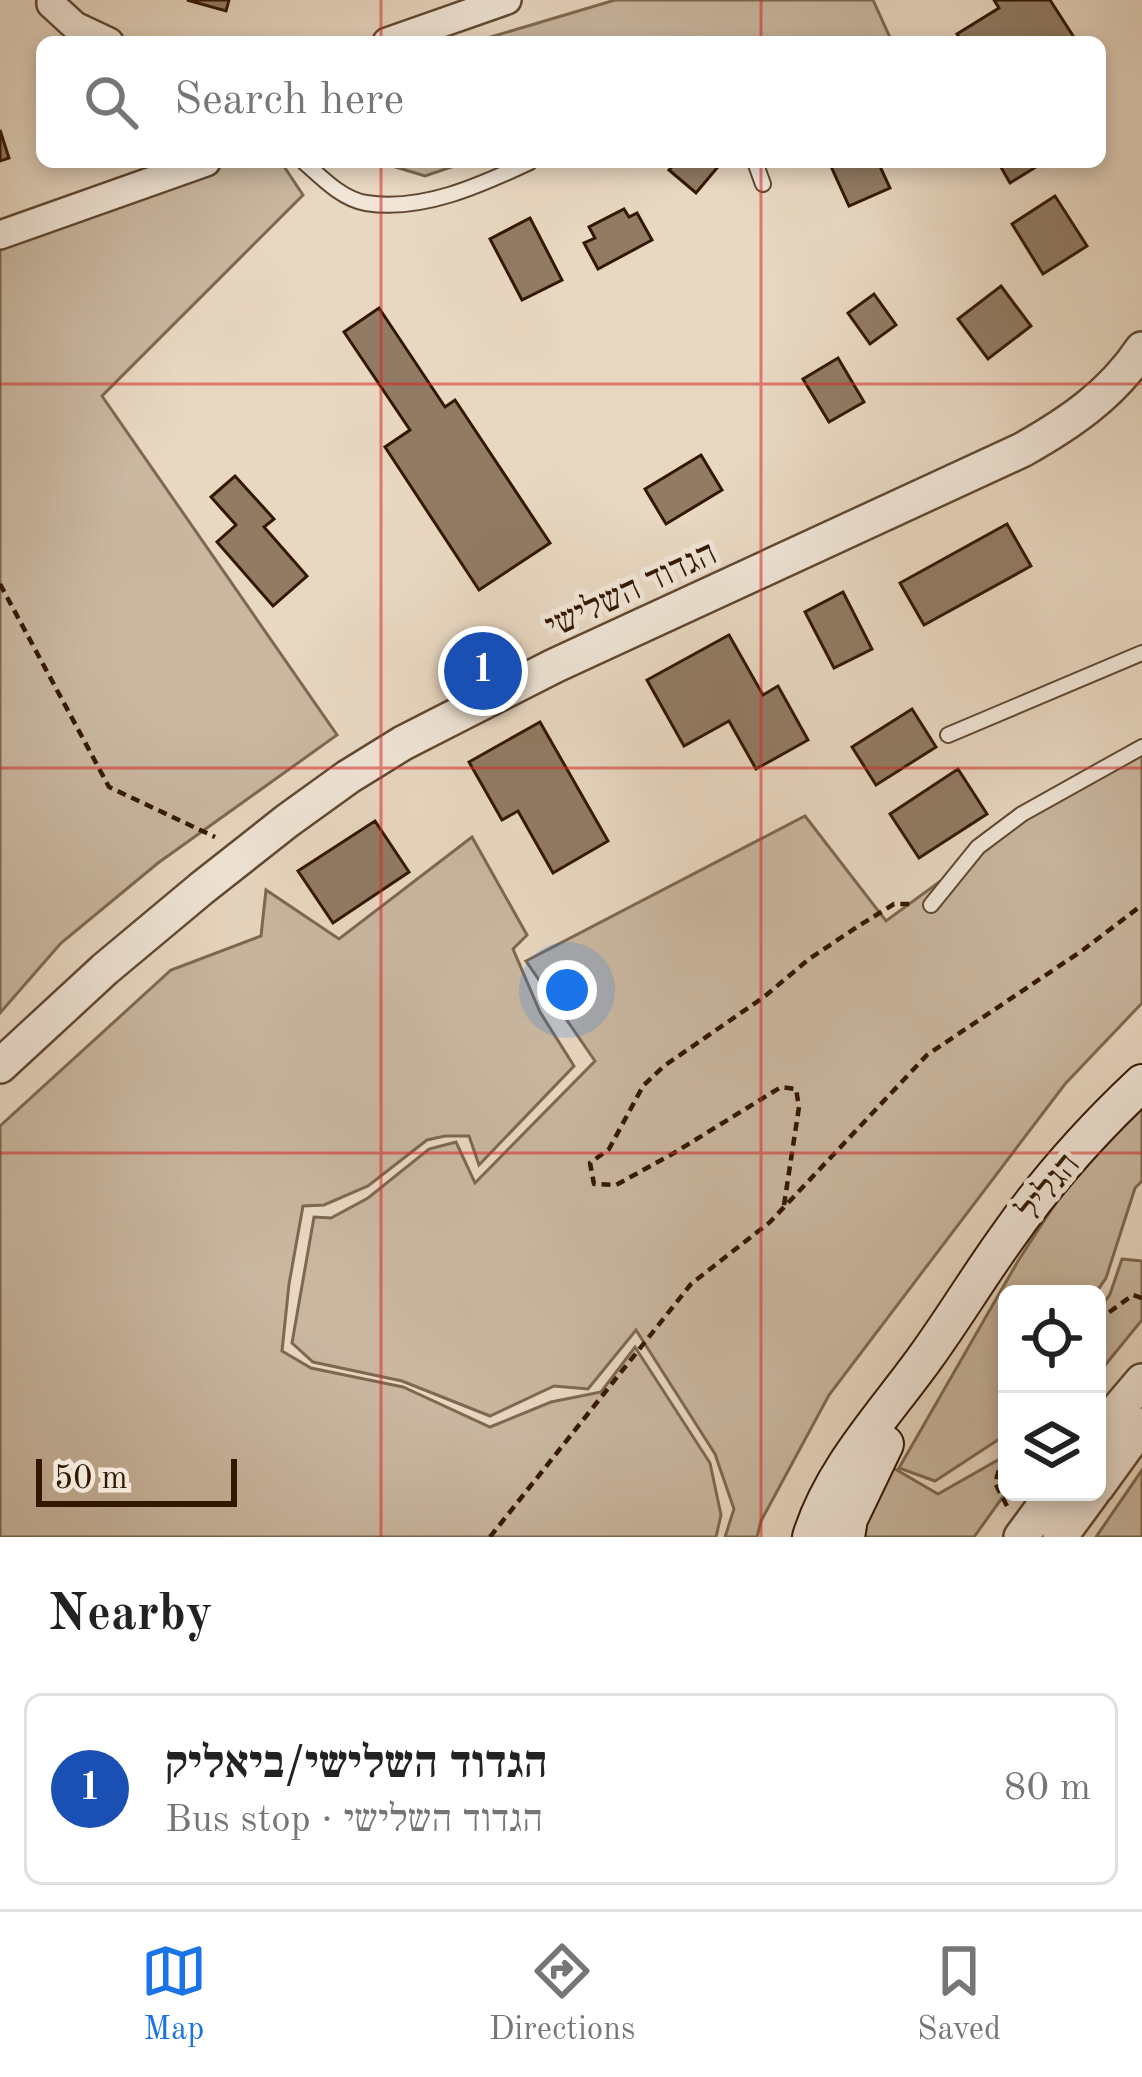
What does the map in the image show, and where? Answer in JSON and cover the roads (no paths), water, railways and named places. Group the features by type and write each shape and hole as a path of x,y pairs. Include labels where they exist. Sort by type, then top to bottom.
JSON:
{"main road":[{"name":"הגליל","path":"811,1537 818,1515 867,1433 1010,1232 1094,1127 1142,1083"},
{"name":"הגליל","path":"846,1537 849,1519 924,1359"}],"street":[{"path":"51,0 75,26 96,36"},
{"path":"404,36 507,0"},
{"path":"0,235 189,168"},
{"name":"הגדוד השלישי","path":"0,1066 105,969 247,853 403,742 554,666 1022,450 1081,415 1112,388 1142,349"},
{"path":"1106,1423 1142,1381"},
{"path":"1106,1474 1142,1425"},
{"path":"1021,1536 1047,1501"},
{"path":"1060,1537 1086,1501"}],"lane":[{"path":"311,168 333,188 364,203 405,203 467,192 517,168"},
{"path":"757,168 763,184"},
{"path":"948,735 1142,653"},
{"path":"931,904 978,847 1022,814 1142,747"}],"place":[{"name":"הגדוד השלישי/ביאליק","path":"483,671"}]}
